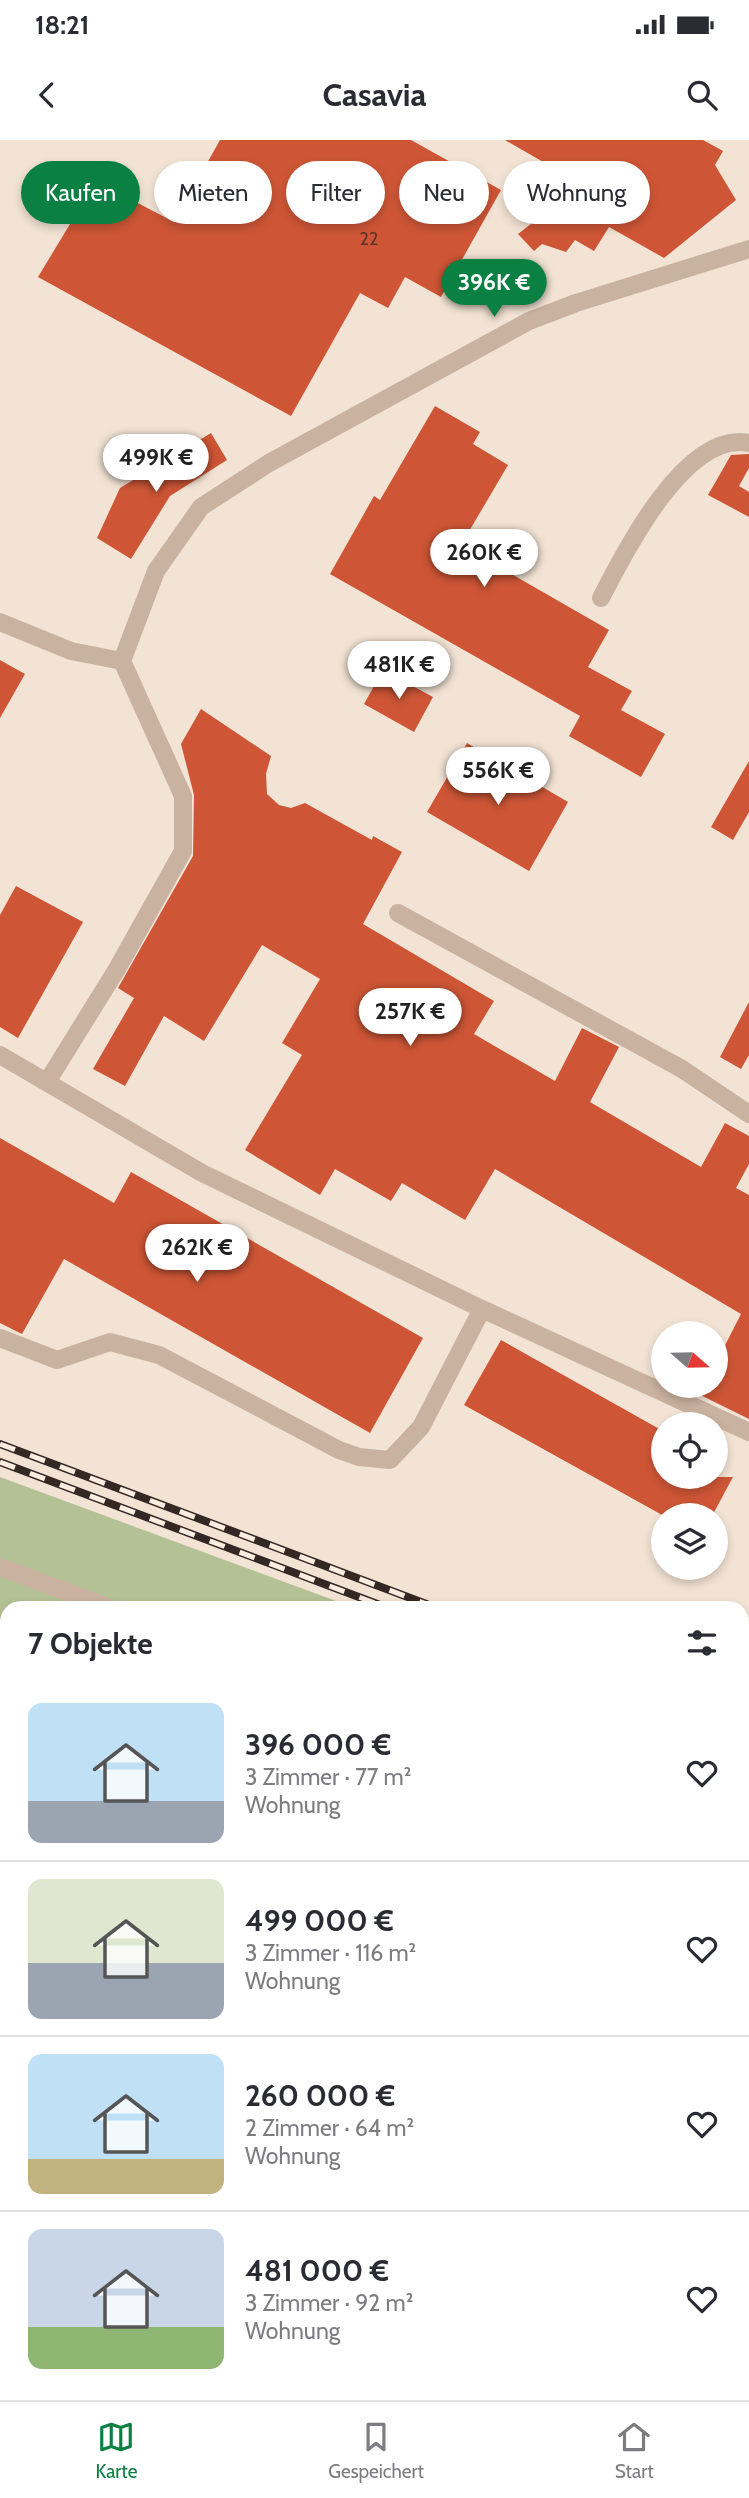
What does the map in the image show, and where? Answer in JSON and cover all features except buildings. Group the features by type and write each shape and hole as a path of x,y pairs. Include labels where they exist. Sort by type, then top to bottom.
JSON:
{"street":[{"path":"47,1082 117,969 183,851 184,796 122,661 156,571 201,508 270,463 529,321 576,303 749,249"},
{"path":"601,598 620,561 687,466 715,446 734,441 749,443"},
{"path":"0,622 71,651 122,661"},
{"path":"398,913 682,1069 749,1114"},
{"path":"0,1055 202,1173 482,1309 749,1432"},
{"path":"0,1338 57,1360 110,1342 159,1355 339,1450 359,1457 390,1460 421,1427 482,1309"},
{"path":"0,1567 91,1601"}],"green space":[{"path":"0,1477 336,1601 0,1601"}],"railway":[{"path":"0,1444 418,1601"},
{"path":"0,1462 369,1601"}]}
